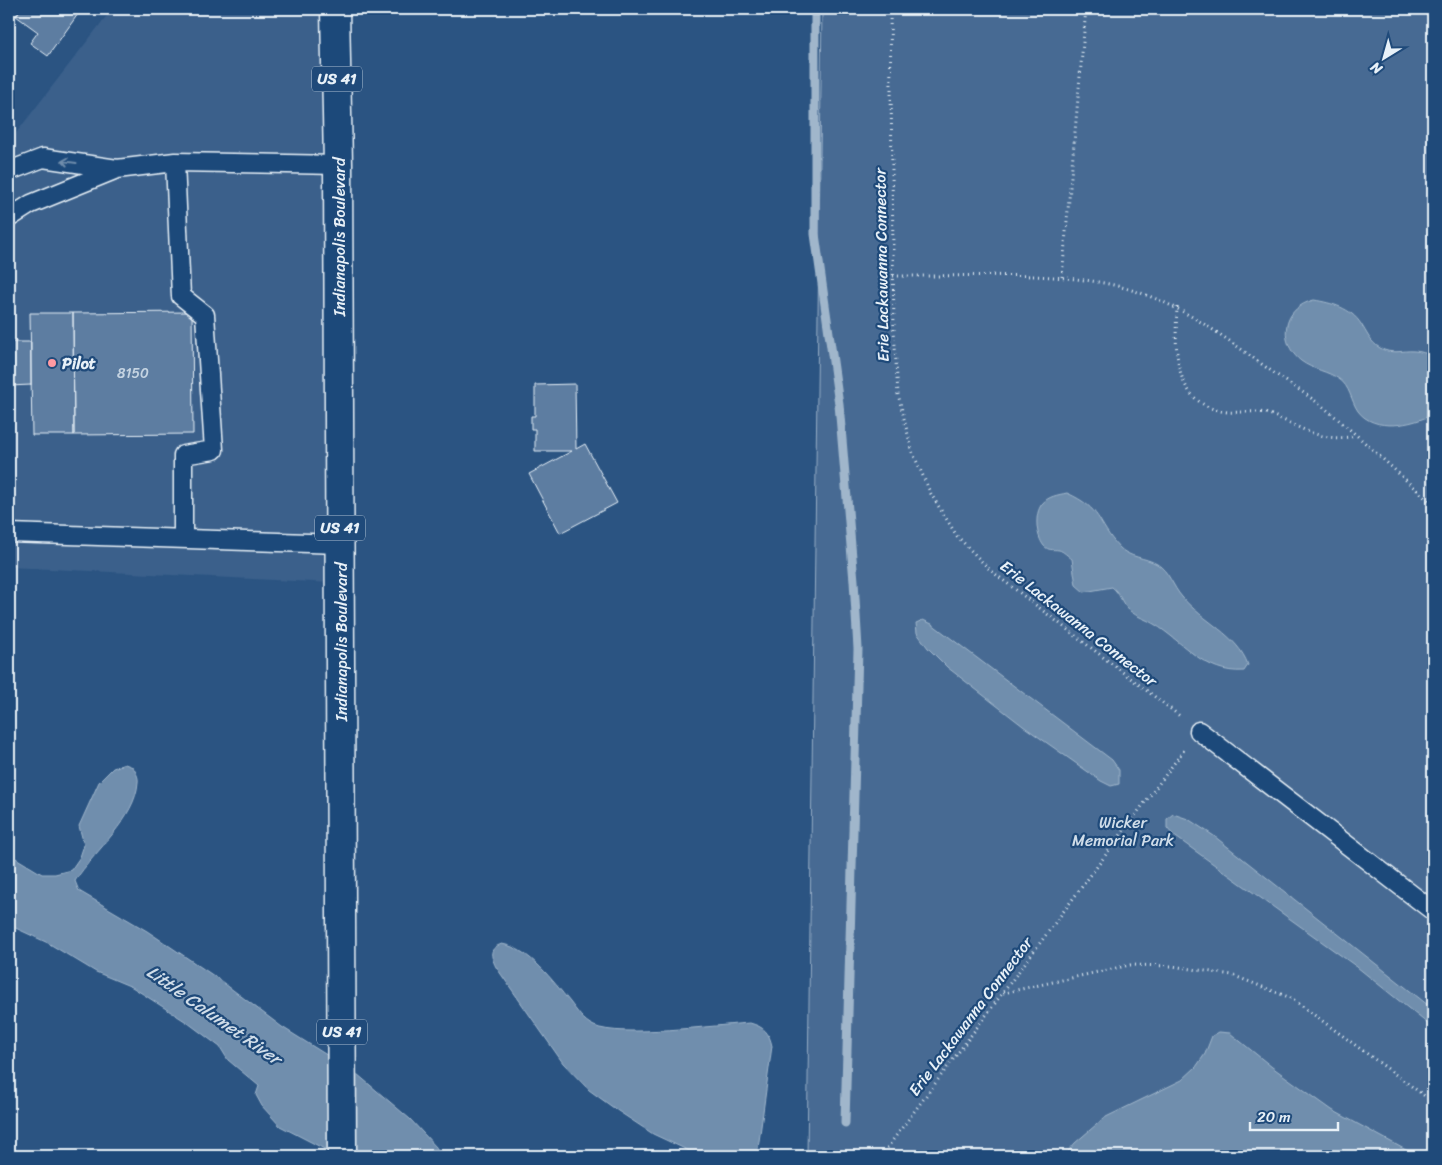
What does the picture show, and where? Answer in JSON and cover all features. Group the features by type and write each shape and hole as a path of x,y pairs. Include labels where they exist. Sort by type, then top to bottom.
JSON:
{"highway":[{"name":"Indianapolis Boulevard","path":"335,9 338,164 342,1156"}],"lane":[{"path":"9,171 42,158 117,169 175,162 338,164"},
{"path":"175,162 181,296 205,315 214,450 183,455 183,538"},
{"path":"9,218 31,204 117,169"},
{"path":"9,533 340,544"},
{"path":"1199,731 1433,911"}],"path":[{"name":"Erie Lackawanna Connector","path":"881,1156 1199,731 990,570 957,536 931,494 916,459 898,394 893,276 890,9"},
{"path":"1062,277 1086,9"},
{"path":"893,276 1062,277 1106,284 1144,294 1206,323 1275,374 1303,391 1433,505"},
{"path":"1177,308 1177,364 1184,384 1194,398 1205,406 1226,412 1266,413 1318,436 1343,439 1356,436"},
{"path":"1003,993 1130,965 1172,966 1232,975 1290,998 1433,1102"}],"shaded area":[{"path":"112,9 325,9 333,583 9,567 9,138 13,137"}],"green space":[{"name":"Wicker Memorial Park","path":"822,9 1433,9 1433,1156 807,1156"}],"water":[{"path":"1314,300 1334,305 1352,314 1357,318 1374,343 1384,350 1393,352 1416,351 1433,355 1433,414 1405,424 1383,425 1374,422 1365,418 1358,411 1343,382 1335,376 1301,361 1290,348 1286,334 1287,326 1294,312 1307,302"},
{"path":"1067,493 1079,499 1093,511 1123,551 1161,567 1190,606 1236,645 1248,665 1244,671 1230,671 1217,667 1195,655 1165,631 1130,611 1112,587 1084,592 1076,585 1072,559 1064,552 1044,546 1039,537 1037,525 1039,508 1044,501 1053,496"},
{"path":"923,620 932,624 1112,760 1119,770 1119,784 1111,786 1101,781 1023,726 947,667 928,648 917,633 916,623"},
{"name":"Little Calumet River","path":"125,764 133,767 137,776 138,782 135,795 130,808 113,834 75,881 79,891 147,931 217,978 282,1027 357,1074 410,1119 436,1147 441,1156 338,1156 280,1126 262,1106 256,1095 259,1086 228,1060 220,1047 188,1023 132,987 96,972 48,943 9,925 9,854 42,874 55,874 71,870 80,857 84,845 79,826 99,782 113,768"},
{"path":"1173,814 1188,819 1214,836 1433,1009 1433,1028 1357,967 1173,835 1167,828 1167,819"},
{"path":"502,944 522,952 540,967 580,1016 594,1026 625,1031 646,1031 750,1023 762,1028 769,1037 772,1046 757,1156 700,1156 653,1134 589,1090 563,1063 496,967 492,952"},
{"path":"1219,1032 1230,1033 1272,1067 1332,1110 1417,1156 1064,1156 1075,1143 1104,1118 1182,1080 1196,1067 1205,1054 1212,1036"}],"building":[{"path":"21,9 71,9 78,14 48,56 30,43 38,32 16,16"},
{"name":"Pilot","path":"192,312 193,434 74,435 73,313"},
{"name":"Pilot","path":"30,313 73,313 74,435 32,435"},
{"path":"9,342 31,342 31,385 9,386"},
{"path":"575,384 576,449 585,444 617,503 560,533 529,474 572,451 535,451 535,429 531,429 531,416 535,416 535,385"}],"waterway":[{"path":"815,9 815,234 839,404 858,649 845,1123"}],"place":[{"name":"Pilot","path":"52,363"}]}
